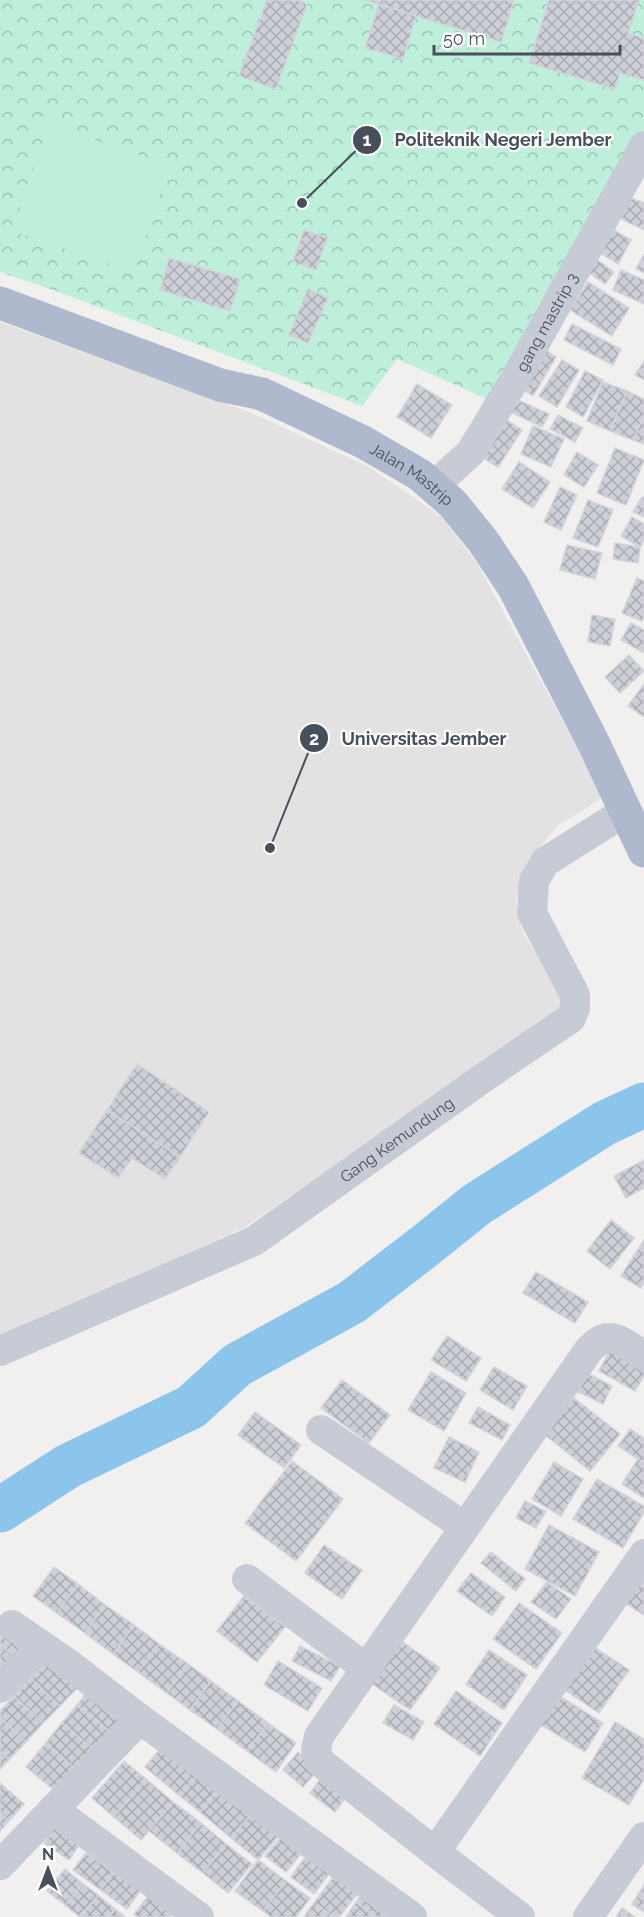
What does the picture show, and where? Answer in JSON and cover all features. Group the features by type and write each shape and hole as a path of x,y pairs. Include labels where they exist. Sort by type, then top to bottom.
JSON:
{"main road":[{"name":"Jalan Mastrip","path":"0,303 220,385 262,394 363,442 420,475 453,504 483,541 513,586 594,744 614,818 644,851"}],"street":[{"name":"gang mastrip 3","path":"433,487 471,452 518,374 644,146"},
{"name":"Gang Kemundung","path":"0,1351 254,1241 571,1018 575,1008 575,995 532,913 534,881 545,862 614,818"},
{"path":"520,1917 322,1764 317,1756 316,1745 465,1527 597,1341 606,1337 615,1338 644,1356"},
{"path":"321,1430 465,1527"},
{"path":"435,1852 644,1554"},
{"path":"247,1579 367,1669"},
{"path":"12,1625 66,1662 140,1719 412,1917"},
{"path":"0,1688 42,1646"},
{"path":"0,1865 140,1719"},
{"path":"53,1809 199,1917"},
{"path":"588,1917 644,1837"}],"shaded area":[{"path":"0,322 249,412 369,467 442,517 478,565 604,797 557,826 523,869 516,902 522,932 557,985 562,1004 543,1023 245,1227 0,1341"}],"green space":[{"path":"0,0 644,0 644,134 489,400 397,359 362,406 0,272"},
{"path":"49,124 170,166 133,272 12,231"}],"building":[{"path":"267,0 297,0 307,4 276,89 239,76"},
{"path":"365,0 514,0 501,42"},
{"path":"549,0 639,0 628,33 644,38 644,80 620,73 615,89 529,63"},
{"path":"379,4 416,16 403,59 365,48"},
{"path":"631,198 644,203 644,230 621,219"},
{"path":"612,229 631,240 618,264 599,252"},
{"path":"304,230 327,238 316,270 293,262"},
{"path":"644,254 644,273 636,269"},
{"path":"593,257 614,272 605,284 584,269"},
{"path":"169,258 240,279 230,311 160,290"},
{"path":"621,270 644,280 644,304 613,290"},
{"path":"588,282 629,308 612,336 570,310"},
{"path":"308,289 328,298 308,343 289,335"},
{"path":"572,324 621,349 613,365 564,340"},
{"path":"538,345 556,357 533,396 514,384"},
{"path":"562,360 579,370 557,407 539,396"},
{"path":"644,361 644,380 635,375"},
{"path":"585,371 603,380 583,417 566,407"},
{"path":"603,382 627,391 610,431 587,421"},
{"path":"417,384 452,405 431,438 397,417"},
{"path":"627,391 644,399 644,415 633,440 610,431"},
{"path":"516,399 549,414 542,427 510,412"},
{"path":"558,415 583,428 575,442 550,429"},
{"path":"644,415 644,444 633,440"},
{"path":"502,417 522,430 498,467 478,455"},
{"path":"533,426 564,439 551,467 521,454"},
{"path":"615,448 644,460 626,505 597,493"},
{"path":"577,452 598,465 584,487 564,475"},
{"path":"519,462 550,482 533,508 502,489"},
{"path":"560,487 577,495 561,530 544,522"},
{"path":"642,497 644,498 644,517 633,512"},
{"path":"588,500 613,510 598,547 573,538"},
{"path":"632,517 644,524 644,540 640,547 621,536"},
{"path":"615,543 640,547 638,563 613,559"},
{"path":"567,545 602,553 595,579 560,570"},
{"path":"637,578 644,581 642,621 622,613"},
{"path":"592,615 615,619 610,646 588,642"},
{"path":"631,623 644,630 644,653 621,640"},
{"path":"629,655 644,671 620,693 605,677"},
{"path":"644,684 644,717 628,706"},
{"path":"137,1064 209,1112 180,1157 107,1110"},
{"path":"107,1110 180,1157 165,1179 132,1158 118,1178 79,1153"},
{"path":"644,1160 644,1188 626,1198 614,1176"},
{"path":"611,1220 634,1238 610,1269 587,1251"},
{"path":"644,1240 644,1283 641,1288 621,1276"},
{"path":"536,1272 588,1302 575,1323 523,1293"},
{"path":"447,1336 481,1358 466,1381 431,1360"},
{"path":"610,1350 644,1370 644,1376 635,1391 599,1371"},
{"path":"494,1367 527,1386 513,1410 480,1390"},
{"path":"431,1372 466,1393 444,1431 408,1410"},
{"path":"587,1373 612,1386 603,1404 578,1392"},
{"path":"342,1380 390,1415 369,1443 321,1408"},
{"path":"574,1398 620,1434 590,1471 544,1434"},
{"path":"478,1407 510,1425 502,1440 469,1423"},
{"path":"255,1412 301,1445 284,1468 238,1435"},
{"path":"630,1429 644,1438 644,1463 618,1446"},
{"path":"449,1437 479,1452 465,1482 434,1468"},
{"path":"638,1459 644,1463 644,1498 622,1484"},
{"path":"292,1461 343,1499 296,1561 245,1523"},
{"path":"554,1462 583,1479 561,1516 532,1499"},
{"path":"597,1479 644,1506 644,1512 623,1548 573,1519"},
{"path":"525,1501 546,1511 536,1528 516,1518"},
{"path":"549,1525 599,1552 575,1596 525,1569"},
{"path":"324,1545 362,1570 342,1599 305,1573"},
{"path":"491,1552 525,1579 516,1591 481,1563"},
{"path":"54,1567 78,1584 57,1613 33,1596"},
{"path":"471,1573 505,1597 492,1616 457,1591"},
{"path":"644,1574 644,1615 625,1603"},
{"path":"547,1582 571,1599 556,1619 531,1602"},
{"path":"78,1584 105,1605 85,1633 57,1613"},
{"path":"244,1596 285,1627 257,1662 217,1631"},
{"path":"519,1603 562,1633 536,1669 493,1639"},
{"path":"105,1605 134,1625 113,1654 85,1633"},
{"path":"0,1620 28,1645 17,1659 0,1644"},
{"path":"134,1625 159,1644 138,1672 113,1654"},
{"path":"401,1641 440,1668 410,1710 371,1683"},
{"path":"0,1644 17,1659 0,1677"},
{"path":"159,1644 188,1664 167,1693 138,1672"},
{"path":"300,1646 340,1666 331,1681 292,1661"},
{"path":"594,1647 629,1670 599,1713 565,1690"},
{"path":"489,1650 527,1675 504,1710 466,1684"},
{"path":"50,1659 79,1686 60,1706 31,1679"},
{"path":"278,1661 322,1688 308,1711 264,1685"},
{"path":"188,1664 211,1681 190,1710 167,1693"},
{"path":"31,1679 60,1706 43,1723 14,1696"},
{"path":"211,1681 238,1701 217,1729 190,1710"},
{"path":"92,1687 126,1714 111,1732 77,1705"},
{"path":"456,1691 502,1723 480,1756 434,1724"},
{"path":"553,1692 603,1723 585,1752 535,1721"},
{"path":"14,1696 43,1723 26,1742 0,1717 0,1711"},
{"path":"238,1701 268,1723 247,1751 217,1729"},
{"path":"77,1705 111,1732 96,1751 62,1723"},
{"path":"394,1705 424,1722 413,1740 383,1723"},
{"path":"0,1717 26,1742 9,1760 0,1752"},
{"path":"615,1722 644,1739 644,1779 629,1805 582,1778"},
{"path":"62,1723 96,1751 79,1771 45,1744"},
{"path":"268,1723 296,1743 276,1772 247,1751"},
{"path":"165,1743 200,1772 180,1796 145,1767"},
{"path":"45,1744 79,1771 60,1795 26,1767"},
{"path":"0,1752 9,1760 0,1769"},
{"path":"298,1752 318,1770 303,1787 283,1770"},
{"path":"124,1761 146,1779 114,1817 92,1798"},
{"path":"327,1770 352,1788 335,1812 310,1793"},
{"path":"200,1772 220,1788 200,1812 180,1796"},
{"path":"146,1779 173,1802 141,1840 114,1817"},
{"path":"0,1783 24,1804 9,1821 0,1813"},
{"path":"220,1788 251,1814 231,1838 200,1812"},
{"path":"173,1802 201,1823 177,1853 149,1831"},
{"path":"0,1813 9,1821 0,1831"},
{"path":"251,1814 278,1837 258,1860 231,1838"},
{"path":"58,1822 83,1839 69,1860 44,1843"},
{"path":"201,1823 226,1844 203,1873 177,1853"},
{"path":"283,1835 303,1851 286,1872 265,1856"},
{"path":"226,1844 252,1864 228,1893 203,1873"},
{"path":"86,1853 113,1872 101,1890 73,1870"},
{"path":"307,1854 331,1871 314,1894 291,1877"},
{"path":"258,1860 286,1881 263,1911 235,1891"},
{"path":"65,1869 83,1884 65,1905 47,1891"},
{"path":"113,1872 140,1891 127,1909 101,1890"},
{"path":"334,1876 358,1893 339,1917 334,1917 314,1903"},
{"path":"286,1881 310,1898 296,1917 271,1917 263,1911"},
{"path":"83,1884 98,1895 80,1917 65,1905"},
{"path":"644,1885 644,1912 632,1904"},
{"path":"368,1887 389,1917 376,1917 356,1902"},
{"path":"98,1895 115,1909 109,1917 81,1917"},
{"path":"149,1895 173,1913 169,1917 138,1917 134,1914"},
{"path":"356,1902 376,1917 346,1917"},
{"path":"314,1903 334,1917 304,1917"},
{"path":"622,1908 635,1917 616,1917"},
{"path":"115,1909 125,1917 109,1917"}],"waterway":[{"path":"0,1510 68,1466 191,1407 237,1365 352,1302 477,1204 605,1123 644,1105"}],"place":[{"name":"Politeknik Negeri Jember","path":"302,203"},
{"name":"Universitas Jember","path":"270,848"}]}
